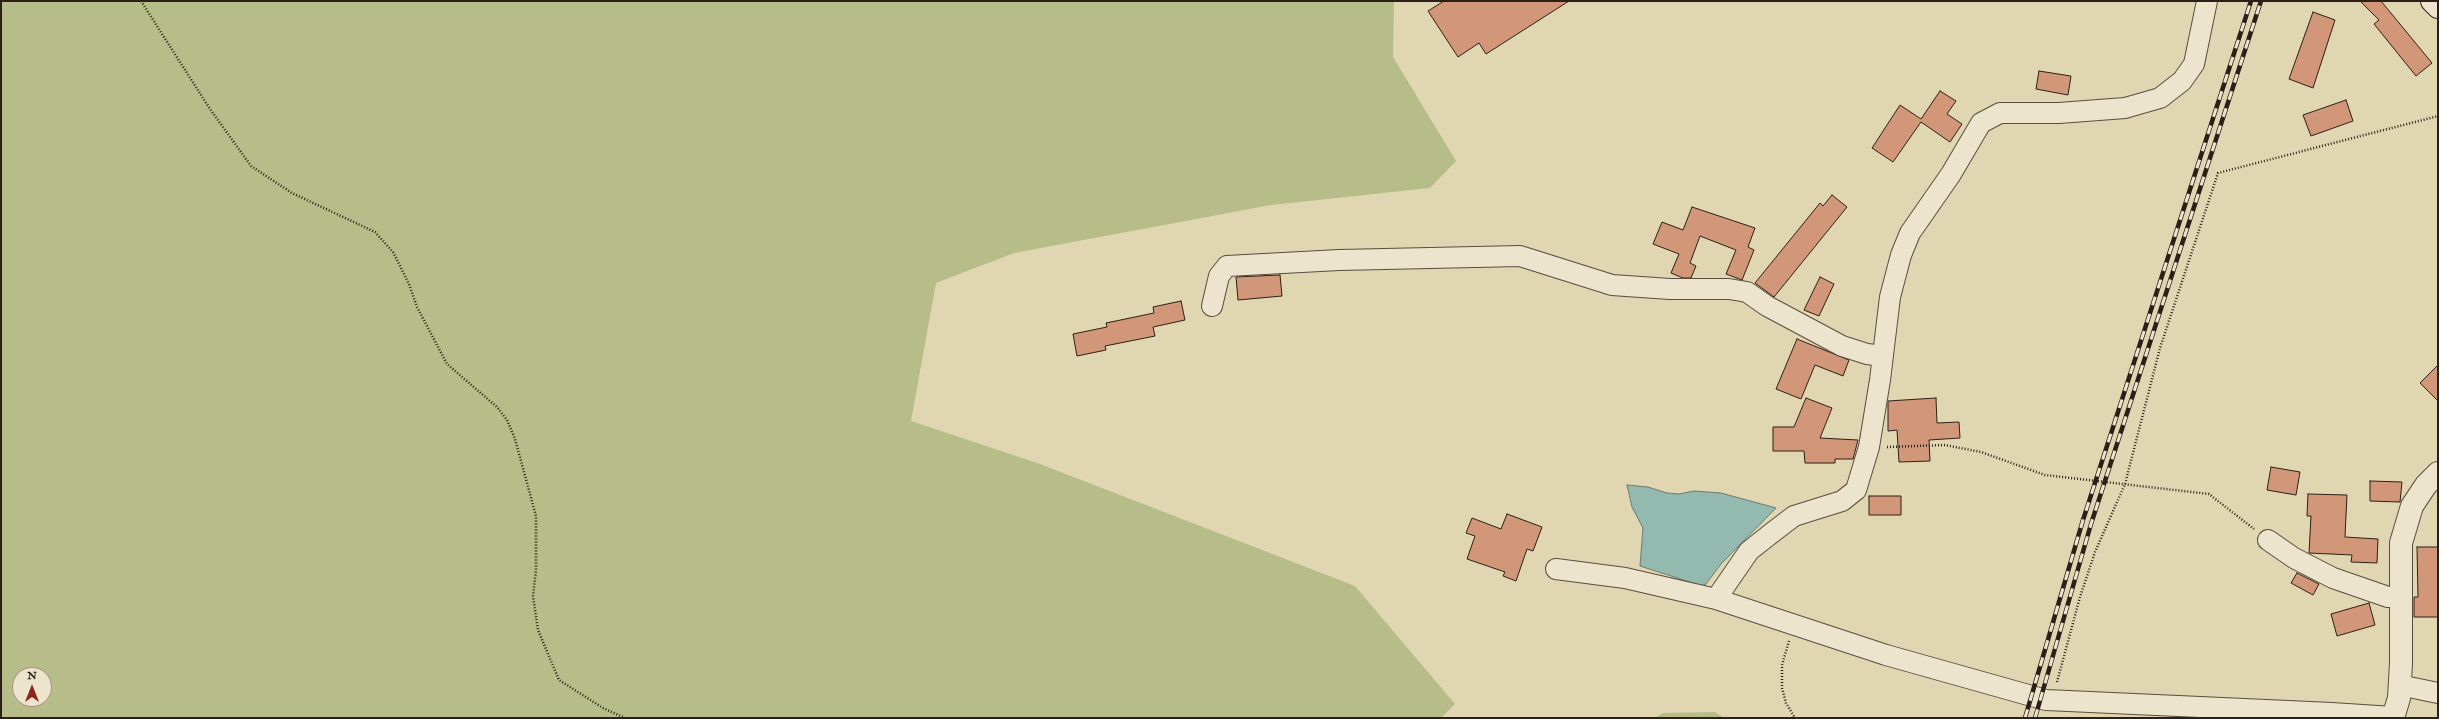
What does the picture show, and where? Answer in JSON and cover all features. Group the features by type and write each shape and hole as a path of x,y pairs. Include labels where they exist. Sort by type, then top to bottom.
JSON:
{"street":[{"path":"1716,599 1749,551 1773,532 1794,516 1842,501 1856,490 1869,447 1883,356 1890,297 1901,255 1910,234 1951,174 1980,123 2000,114 2059,114 2125,108 2160,98 2182,81 2194,64 2207,1"},
{"path":"2432,1 2438,7"},
{"path":"1212,306 1219,276 1227,266 1347,260 1520,256 1612,285 1670,289 1729,289 1747,292 1767,306 1842,346 1883,356"},
{"path":"1556,569 1625,578 1716,599 1886,655 2026,695 2054,701 2332,712 2393,718 2399,685 2401,543 2412,506 2426,485 2438,473"},
{"path":"2268,540 2294,558 2333,578 2388,597 2400,598"},
{"path":"2399,685 2438,693"}],"path":[{"path":"141,1 210,109 251,166 292,193 375,232 393,252 409,284 417,308 447,364 497,407 507,420 515,439 536,516 536,570 533,596 538,630 559,680 603,708 625,718"},
{"path":"2054,701 2080,597 2095,552 2125,484 2160,348 2218,173 2438,116"},
{"path":"1869,447 1945,445 1981,452 2046,475 2209,494 2268,540"},
{"path":"1794,625 1782,664 1782,688 1786,703 1795,718"}],"green space":[{"path":"1,1 1394,1 1393,57 1456,161 1430,188 1271,205 1014,253 936,283 911,421 1040,464 1355,586 1455,704 1441,718 1,718"},
{"path":"1715,712 1724,718 1655,718 1663,713"}],"water":[{"path":"1627,485 1648,487 1667,493 1679,494 1694,491 1721,493 1776,508 1721,564 1706,584 1702,586 1640,566 1643,528 1632,507"}],"building":[{"path":"1444,1 1569,1 1486,54 1479,43 1458,57 1428,11"},
{"path":"2360,1 2381,1 2432,63 2416,76 2374,24 2379,20"},
{"path":"2313,12 2335,20 2313,88 2289,79"},
{"path":"2039,71 2071,76 2068,95 2036,89"},
{"path":"1940,91 1956,101 1947,114 1962,124 1950,142 1921,122 1893,162 1872,148 1900,105 1921,119"},
{"path":"2346,100 2353,121 2311,136 2303,115"},
{"path":"1832,195 1847,207 1774,297 1755,283 1820,203 1823,206"},
{"path":"1692,207 1755,228 1748,247 1754,250 1742,280 1726,274 1736,250 1700,236 1690,263 1696,266 1691,278 1683,278 1671,273 1679,254 1653,244 1662,222 1683,230"},
{"path":"1280,275 1282,296 1238,300 1236,277"},
{"path":"1820,277 1834,284 1819,316 1804,310"},
{"path":"1181,301 1185,320 1153,327 1155,336 1105,346 1106,350 1077,356 1073,334 1107,327 1106,323 1154,313 1153,307"},
{"path":"1797,339 1849,360 1843,376 1815,365 1801,399 1776,389"},
{"path":"2438,365 2438,401 2420,383"},
{"path":"1806,398 1832,408 1820,438 1858,440 1853,459 1835,459 1835,463 1805,463 1804,451 1773,451 1773,427 1794,427"},
{"path":"1936,398 1937,423 1959,422 1960,438 1929,440 1930,461 1899,462 1897,430 1888,431 1888,401"},
{"path":"2271,467 2300,472 2296,495 2267,490"},
{"path":"2370,481 2402,482 2400,502 2370,501"},
{"path":"2308,494 2347,495 2345,537 2378,539 2377,563 2351,562 2352,555 2309,553 2311,516 2307,516"},
{"path":"1869,496 1901,496 1901,515 1869,515"},
{"path":"1507,514 1542,527 1533,551 1527,549 1516,581 1503,576 1505,572 1467,559 1475,536 1466,533 1472,518 1501,529"},
{"path":"2417,547 2438,547 2438,617 2414,617 2414,597 2418,597"},
{"path":"2297,573 2319,584 2313,595 2291,583"},
{"path":"2369,603 2375,625 2337,636 2331,614"}],"railway":[{"path":"2025,718 2083,520 2251,1"},
{"path":"2035,718 2091,524 2261,1"}]}
